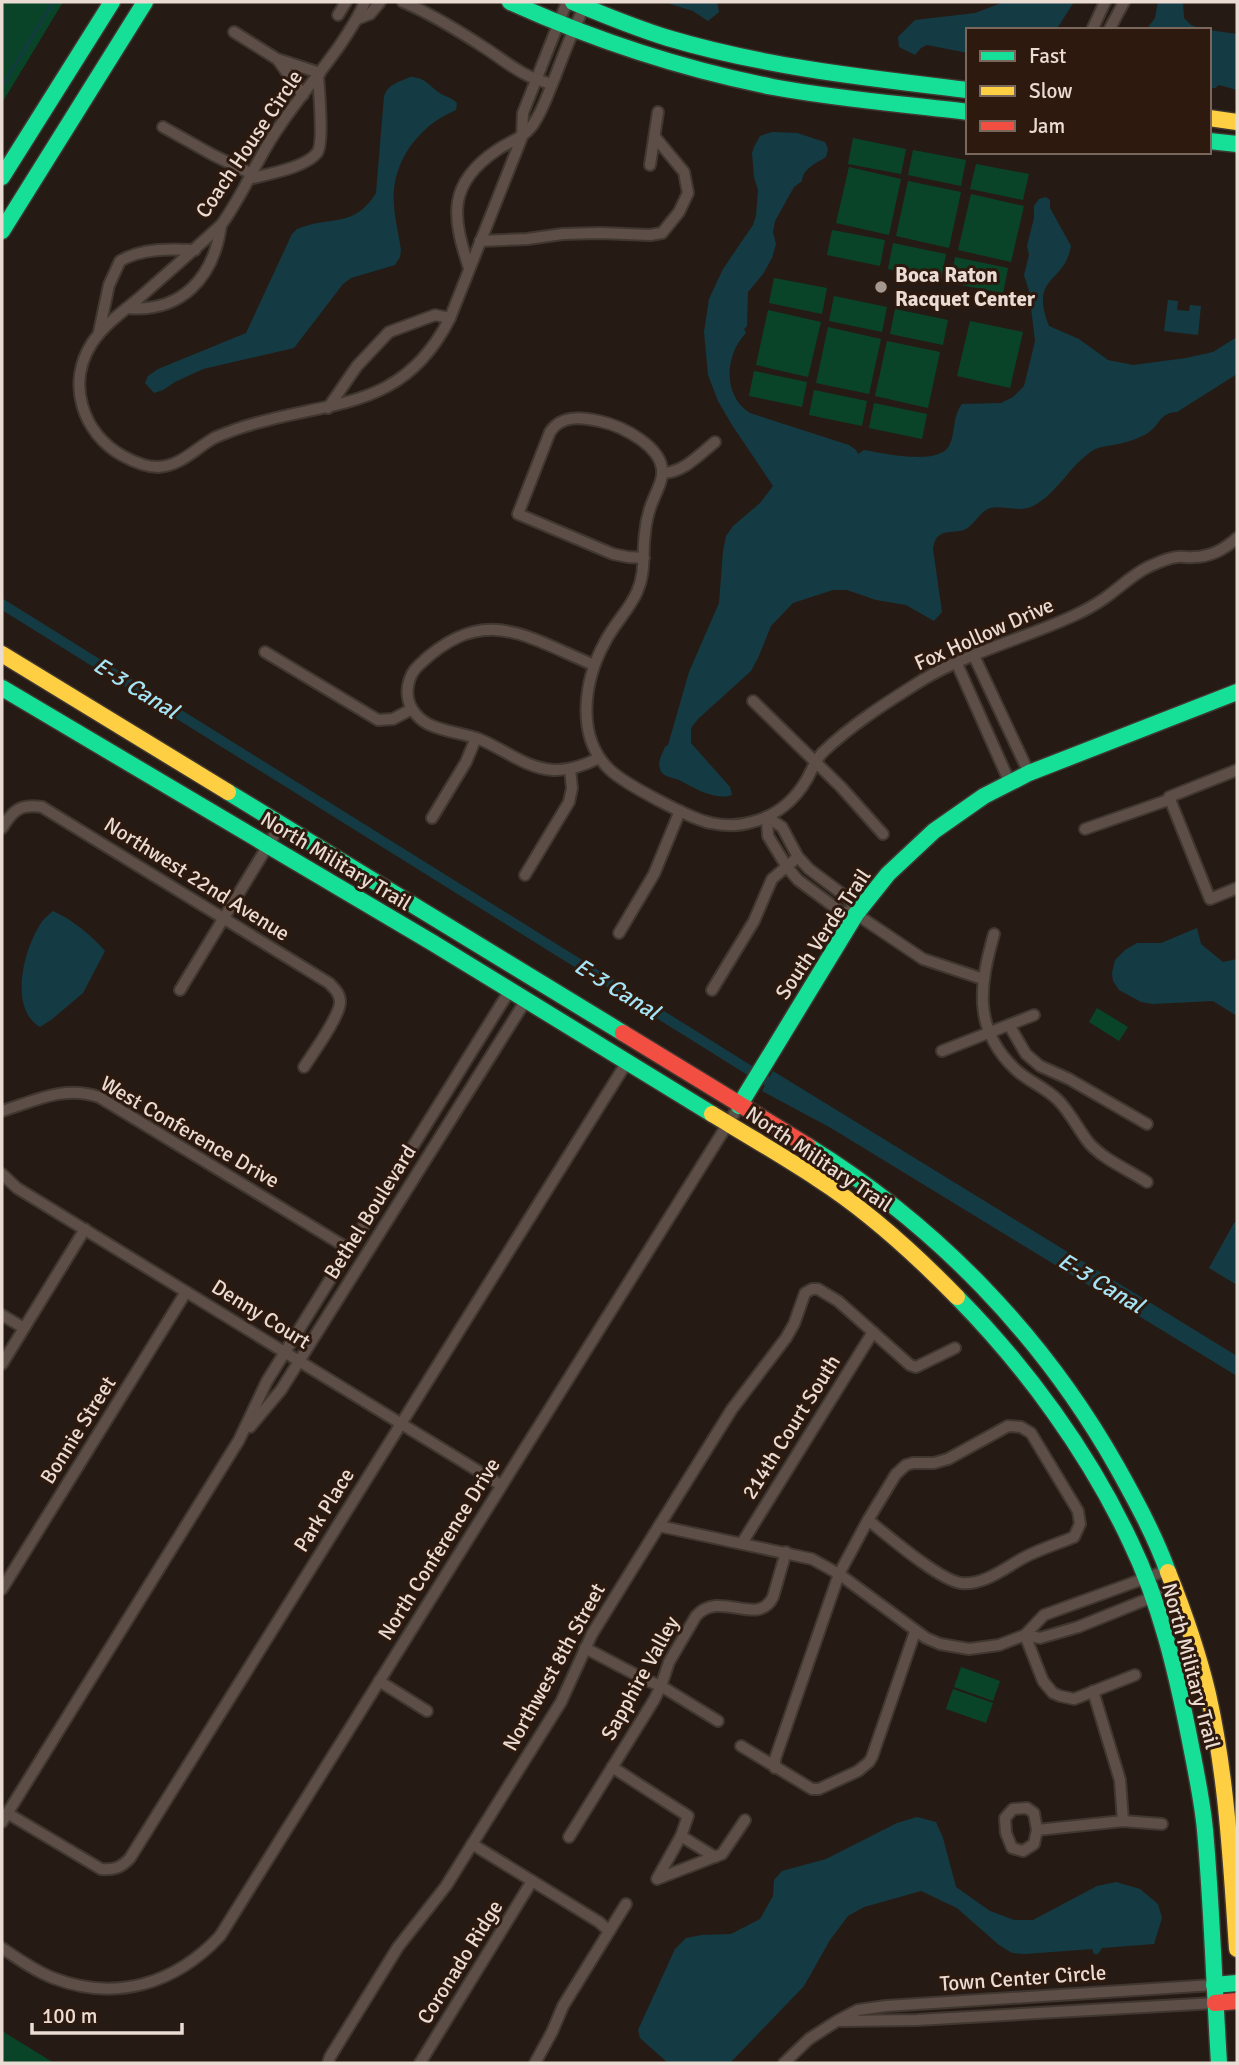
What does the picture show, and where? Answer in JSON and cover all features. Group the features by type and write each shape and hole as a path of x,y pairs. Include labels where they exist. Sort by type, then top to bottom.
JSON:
{"main road":[{"path":"28,189 3,176 112,2"},
{"path":"2,231 145,2"},
{"path":"510,2 566,26 677,65 738,80 824,95 966,112"},
{"path":"575,4 642,29 738,56 836,74 966,90"},
{"path":"1211,118 1237,122"},
{"path":"1211,141 1237,144"},
{"name":"North Military Trail","path":"2,654 544,986 743,1099 882,1198 954,1258 1044,1355 1115,1461 1168,1570 1192,1634 1216,1733 1229,1830 1237,1949"},
{"name":"North Military Trail","path":"2,688 510,990 820,1180 924,1263 990,1330 1036,1386 1076,1446 1131,1542 1152,1597 1180,1691 1198,1776 1205,1828 1219,2063"},
{"name":"South Verde Trail","path":"743,1099 856,914 888,874 934,831 984,796 1029,773 1237,694"},
{"path":"510,990 524,985 544,986"},
{"path":"1214,1985 1237,1983"},
{"path":"1215,2003 1237,2001"}],"street":[{"path":"338,15 346,2"},
{"name":"Coach House Circle","path":"365,2 357,19 319,74 280,124 222,225 99,333 91,344 82,365 79,386 82,408 88,421 105,443 122,456 144,465 169,465 213,439 237,429 328,408 372,394 395,383 423,360 441,336 450,318 522,137 542,111 552,84 566,26 575,4"},
{"name":"Coach House Circle","path":"357,19 370,14 380,2"},
{"path":"403,2 453,27 522,74 552,84"},
{"path":"1093,28 1105,2"},
{"path":"1111,28 1124,2"},
{"name":"Coach House Circle","path":"522,137 523,113 535,80 566,26 575,4"},
{"path":"163,127 251,176 300,164 316,153 320,140 319,74 277,60 234,32"},
{"path":"277,60 303,95"},
{"path":"650,165 659,112"},
{"path":"469,268 458,235 456,219 456,203 463,185 474,170 498,148 522,137"},
{"path":"480,241 563,234 662,233 679,212 688,193 684,172 655,137"},
{"path":"127,308 142,309 182,298 200,279 217,250 222,225"},
{"path":"99,333 109,285 120,261 144,252 166,249 195,250"},
{"path":"328,408 357,366 389,332 435,315 450,318"},
{"path":"594,666 517,632 500,629 476,630 453,639 414,670 408,682 408,689 412,709 428,724 476,738 536,767 570,769 599,758 592,743 587,719 587,699 594,666 605,640 634,600 641,580 644,558 645,532 648,515 663,473 655,453 628,431 598,421 567,419 550,432 518,514 613,554 644,558"},
{"path":"663,473 680,470 715,442"},
{"name":"Fox Hollow Drive","path":"599,758 620,778 704,821 739,825 766,817 790,801 824,751 870,714 928,677 1093,606 1147,567 1179,556 1209,555 1223,549 1237,538"},
{"path":"265,652 378,720 393,719 412,709"},
{"path":"974,656 1029,773"},
{"path":"957,664 1010,783"},
{"path":"753,701 841,787 883,834"},
{"path":"432,818 466,762 476,738"},
{"path":"525,876 569,802 572,788 570,769"},
{"path":"1085,829 1171,799 1170,797 1237,770"},
{"path":"1171,799 1210,898 1237,888"},
{"name":"Northwest 22nd Avenue","path":"2,828 10,814 26,805 42,807 329,983 337,990 340,999 338,1011 304,1067"},
{"path":"619,933 654,874 680,811"},
{"path":"766,817 782,827 798,857 809,869 849,899 856,914"},
{"path":"766,817 768,836 798,880 840,911 856,914 923,959 983,979"},
{"path":"180,990 281,824"},
{"path":"712,990 754,921 772,879 798,857"},
{"path":"994,933 983,979 983,1010 989,1033 1003,1056 1014,1068 1055,1097 1097,1151 1147,1182"},
{"name":"Bethel Boulevard","path":"5,1818 239,1440 267,1381 510,990"},
{"name":"Bethel Boulevard","path":"239,1440 281,1390 526,1000"},
{"path":"942,1051 1034,1015"},
{"path":"1009,1025 1026,1054 1040,1066 1069,1079 1147,1124"},
{"name":"Park Place","path":"5,1818 102,1869 113,1870 130,1858 626,1062"},
{"name":"West Conference Drive","path":"2,1111 69,1091 99,1097 349,1249"},
{"name":"North Conference Drive","path":"2,1948 46,1975 71,1984 107,1989 144,1984 178,1971 207,1950 220,1936 743,1099"},
{"name":"Denny Court","path":"2,1174 17,1188 502,1485"},
{"path":"2,1364 85,1229"},
{"name":"Northwest 8th Street","path":"328,2063 398,1947 442,1893 561,1702 585,1648 732,1409 786,1338 806,1293 811,1289 818,1289 838,1301 873,1332"},
{"name":"Bonnie Street","path":"2,1589 186,1292"},
{"path":"2,1315 24,1328"},
{"path":"873,1332 909,1365 916,1367 956,1348"},
{"name":"214th Court South","path":"742,1543 873,1332"},
{"path":"775,1768 775,1759 839,1574 868,1520 901,1469 913,1463 934,1463 948,1459 1008,1426 1021,1427 1031,1433 1078,1511 1080,1524 1074,1537 1030,1555 983,1580 968,1583 953,1581 940,1575 868,1520"},
{"path":"659,1526 812,1559 839,1574 915,1632 940,1644 969,1649 999,1645 1024,1635 1045,1615 1168,1570"},
{"name":"Sapphire Valley","path":"569,1837 661,1686 669,1662 701,1611 715,1605 757,1610 770,1604 786,1552"},
{"path":"1024,1635 1040,1638 1079,1627 1175,1588"},
{"path":"741,1746 804,1787 819,1789 864,1768 872,1757 915,1632"},
{"path":"1024,1635 1043,1681 1053,1693 1074,1699 1135,1675"},
{"path":"585,1648 661,1686 718,1721"},
{"path":"379,1681 427,1711"},
{"path":"1093,1691 1120,1780 1124,1821"},
{"path":"612,1767 688,1816 681,1836 657,1879 722,1854 745,1820"},
{"path":"1037,1830 1124,1821 1162,1825"},
{"path":"681,1836 715,1857"},
{"path":"472,1844 599,1922 609,1931"},
{"name":"Coronado Ridge","path":"419,2063 533,1881"},
{"path":"535,2063 563,2006 626,1904"},
{"name":"Town Center Circle","path":"784,2063 809,2039 858,2010 1214,1985"},
{"name":"Town Center Circle","path":"837,2021 917,2020 1215,2003"}],"green space":[{"path":"2,2 63,2 2,103"},
{"path":"853,138 906,149 901,174 848,164"},
{"path":"913,150 966,160 961,186 908,175"},
{"path":"976,164 1029,174 1023,200 970,189"},
{"path":"849,167 901,179 889,235 836,223"},
{"path":"908,181 961,192 949,248 896,236"},
{"path":"971,194 1024,206 1011,262 958,250"},
{"path":"832,230 885,240 880,266 827,255"},
{"path":"893,243 946,254 941,280 888,269"},
{"path":"955,257 1008,268 1003,293 950,283"},
{"path":"774,278 827,288 822,314 769,303"},
{"path":"834,296 887,307 882,332 829,321"},
{"path":"895,309 948,320 943,345 890,334"},
{"path":"768,310 821,322 808,377 756,365"},
{"path":"970,321 1023,332 1010,388 957,376"},
{"path":"828,327 881,339 869,394 816,383"},
{"path":"887,341 940,352 928,408 875,396"},
{"path":"754,371 807,382 802,407 749,396"},
{"path":"814,390 867,401 862,426 809,415"},
{"path":"874,403 927,414 922,439 869,428"},
{"path":"1097,1008 1128,1027 1119,1041 1089,1022"},
{"path":"961,1667 1000,1681 993,1701 954,1687"},
{"path":"953,1689 993,1703 986,1723 946,1709"},
{"path":"2,2031 54,2063 2,2063"}],"water":[{"path":"664,2 717,2 719,12 708,21 693,11"},
{"path":"1004,2 1074,2 1057,28 966,28 966,53 927,45 915,55 899,47 898,37 915,20 975,13"},
{"path":"1158,2 1183,2 1184,18 1199,28 1148,28 1155,18"},
{"path":"1211,30 1237,34 1237,90 1219,85 1211,88"},
{"path":"410,77 423,80 457,103 456,110 433,123 414,141 396,176 395,211 401,250 395,265 351,278 343,284 294,348 203,369 154,393 145,383 148,376 158,369 246,333 292,234 297,229 350,217 368,204 376,193 384,96 391,86"},
{"path":"772,132 797,133 825,142 828,149 826,157 808,169 802,181 794,187 775,221 773,232 776,244 772,258 748,292 747,326 744,329 746,333 734,352 730,374 735,396 741,406 750,413 849,445 858,454 864,450 922,457 943,452 951,441 962,404 1001,403 1013,397 1024,386 1035,341 1029,291 1024,275 1029,255 1027,246 1034,206 1039,199 1046,197 1050,200 1050,208 1071,246 1062,268 1045,289 1044,310 1049,326 1079,339 1108,360 1133,365 1213,352 1237,337 1237,374 1177,412 1167,414 1145,435 1092,451 1050,494 1033,506 1022,509 990,508 966,529 938,536 933,549 942,612 934,621 906,605 876,600 847,590 833,590 793,603 771,626 751,671 691,728 691,743 730,787 732,795 719,796 705,793 665,775 661,772 659,763 668,745 689,672 719,603 726,536 733,526 760,503 773,486 718,401 708,375 704,332 709,299 723,269 753,225 756,216 758,190 754,177 754,147 760,136"},
{"path":"1168,300 1178,301 1177,310 1189,311 1190,305 1201,306 1198,335 1164,331"},
{"path":"53,911 81,928 105,951 83,993 40,1027 30,1018 24,1006 22,978 35,934 42,921"},
{"path":"1197,928 1201,944 1223,962 1237,959 1237,1016 1213,1001 1153,1004 1141,1002 1119,990 1113,981 1112,973 1115,960 1125,950 1137,943 1161,943"},
{"path":"773,1071 1237,1356 1237,1376 831,1128 762,1091"},
{"path":"1237,1222 1237,1285 1209,1268"},
{"path":"917,1817 936,1822 956,1887 990,1911 1014,1920 1033,1920 1097,1886 1116,1882 1140,1889 1158,1904 1162,1918 1154,1944 1102,1948 1098,1954 1094,1954 1092,1949 1012,1953 957,1908 921,1891 864,1907 848,1916 830,1940 804,1986 730,2063 668,2063 640,2038 638,2030 675,1949 686,1938 731,1934 760,1919 773,1896 774,1880 782,1871 826,1859 897,1823"}],"waterway":[{"path":"2,87 53,2"},
{"name":"E-3 Canal","path":"2,604 778,1088"}],"traffic: fast":[{"path":"2,177 112,2"},
{"path":"2,231 145,2"},
{"path":"510,2 639,52 739,80 821,95 966,112"},
{"path":"573,2 656,34 742,57 816,70 966,90"},
{"path":"1211,141 1237,144"},
{"path":"2,688 433,943 712,1114"},
{"path":"739,1106 856,914 888,874 934,831 984,796 1029,773 1237,692"},
{"path":"228,792 623,1033"},
{"path":"808,1146 855,1177 943,1248 983,1287 1020,1329 1056,1373 1088,1419 1138,1506 1168,1572"},
{"path":"957,1297 1007,1352 1076,1444 1131,1543 1159,1613 1184,1712 1204,1818 1219,2063"},
{"path":"1214,1985 1237,1983"}],"traffic: slow":[{"path":"1211,118 1237,122"},
{"path":"2,654 228,792"},
{"path":"712,1114 837,1191 908,1249 957,1297"},
{"path":"1168,1572 1195,1647 1208,1694 1220,1757 1237,1949"}],"traffic: jam":[{"path":"623,1033 808,1146"},
{"path":"1215,2003 1237,2001"}],"place":[{"name":"Boca Raton Racquet Center","path":"881,287"}]}
